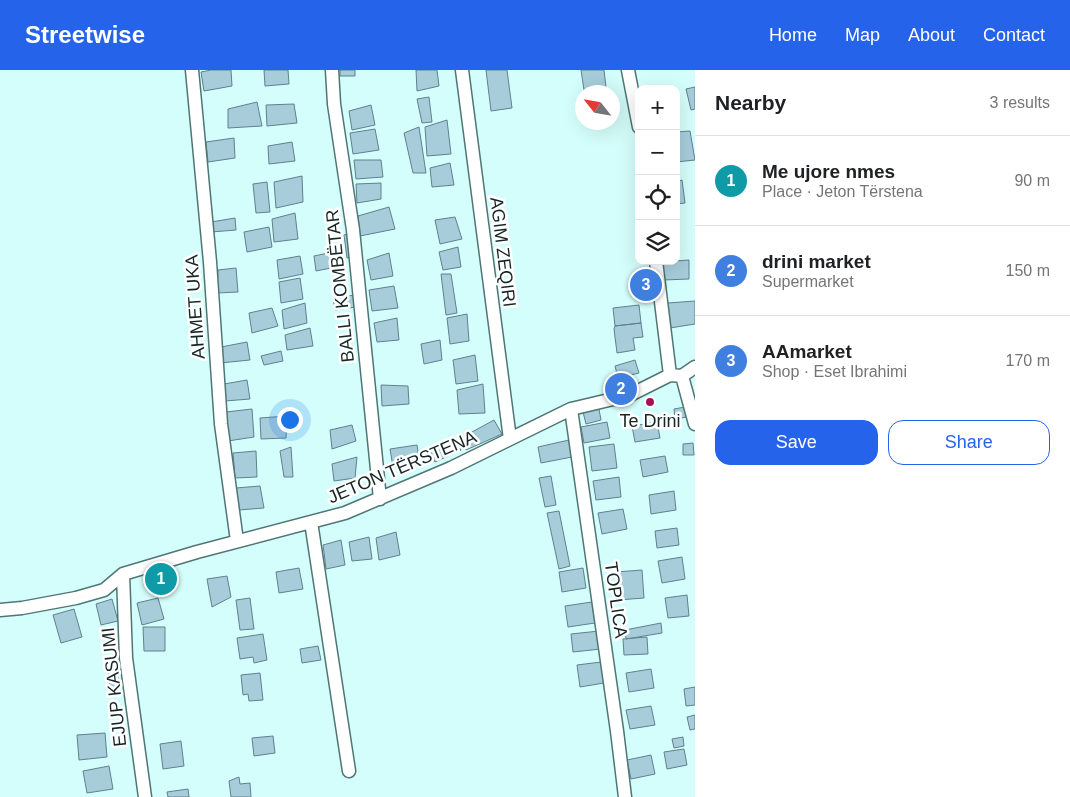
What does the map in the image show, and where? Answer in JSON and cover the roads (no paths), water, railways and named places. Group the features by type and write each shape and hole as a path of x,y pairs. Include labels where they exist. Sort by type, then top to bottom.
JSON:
{"street":[{"name":"AHMET UKA","path":"192,70 210,262 221,424 237,541"},
{"name":"BALLI KOMBËTAR","path":"332,70 334,104 353,230 380,499"},
{"name":"AGIM ZEQIRI","path":"462,70 510,439"},
{"path":"628,70 635,106"},
{"path":"657,265 676,376 695,424"},
{"name":"JETON TËRSTENA","path":"0,610 58,602 104,590 124,574 237,541 344,513 451,468 571,409 630,395 695,367"},
{"name":"TOPLICA","path":"571,409 625,797"},
{"path":"311,522 348,771"},
{"name":"EJUP KASUMI","path":"124,574 126,658 145,797"}],"place":[{"name":"AAmarket","path":"646,285"},
{"name":"drini market","path":"621,389"},
{"name":"Te Drini","path":"650,402"},
{"name":"Me ujore nmes","path":"161,579"}]}
